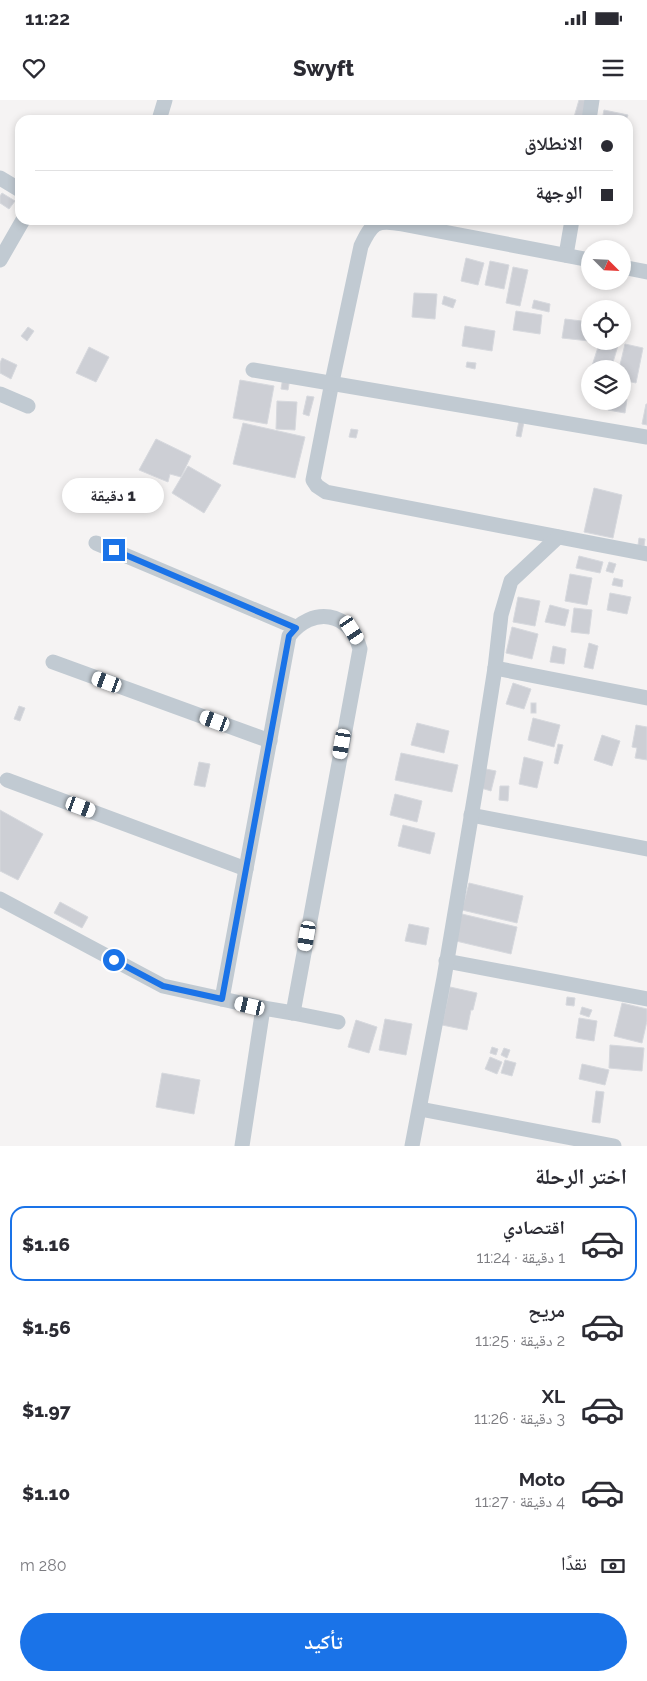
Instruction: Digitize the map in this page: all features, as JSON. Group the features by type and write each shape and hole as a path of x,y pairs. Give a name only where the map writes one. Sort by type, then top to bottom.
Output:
{"street":[{"path":"160,115 165,100"},
{"path":"590,115 592,100"},
{"path":"0,178 15,187"},
{"path":"0,260 20,225"},
{"path":"374,225 369,230 362,246 332,382 313,480 321,490 647,554"},
{"path":"409,225 581,258"},
{"path":"566,255 571,225"},
{"path":"631,269 647,272"},
{"path":"253,370 647,437"},
{"path":"0,394 28,406"},
{"path":"412,1146 471,815 495,668 501,615 511,581 558,537"},
{"path":"96,543 296,628"},
{"path":"222,999 289,636 304,621 324,616 344,622 357,638 360,648 293,1012"},
{"path":"53,662 270,741"},
{"path":"495,668 647,698"},
{"path":"7,780 246,868"},
{"path":"471,815 647,849"},
{"path":"0,899 163,986 338,1022"},
{"path":"446,961 647,999"},
{"path":"242,1146 263,1008"},
{"path":"420,1109 614,1146"}],"building":[{"path":"579,100 590,100 584,115 575,115"},
{"path":"604,110 628,115 603,115"},
{"path":"2,193 15,201 9,209 0,203"},
{"path":"466,258 484,263 478,285 461,281"},
{"path":"490,261 509,265 504,289 485,285"},
{"path":"513,267 528,270 520,306 506,303"},
{"path":"414,293 437,294 435,319 412,317"},
{"path":"444,296 456,300 453,308 442,304"},
{"path":"534,300 550,304 549,312 532,308"},
{"path":"516,311 542,315 540,334 513,330"},
{"path":"565,319 581,321 581,340 562,338"},
{"path":"465,326 495,331 492,351 462,346"},
{"path":"28,327 34,331 27,341 21,336"},
{"path":"631,345 643,348 636,383 631,382 631,360 621,360 624,350 631,350"},
{"path":"89,347 109,357 96,382 76,373"},
{"path":"597,350 617,350 614,360 594,360"},
{"path":"2,358 17,365 11,379 0,373"},
{"path":"467,362 476,363 475,369 466,367"},
{"path":"283,377 290,378 288,390 281,389"},
{"path":"240,380 274,386 267,424 233,418"},
{"path":"307,396 314,397 309,416 303,414"},
{"path":"277,401 297,402 295,430 276,429"},
{"path":"647,404 647,425 642,424"},
{"path":"608,410 625,410 625,413"},
{"path":"519,421 524,422 521,437 516,436"},
{"path":"243,423 305,437 295,478 233,464"},
{"path":"351,429 358,430 356,438 349,437"},
{"path":"156,439 191,456 181,477 170,474 168,482 139,470"},
{"path":"188,466 221,485 204,513 172,493"},
{"path":"594,488 622,495 613,538 584,532"},
{"path":"639,538 645,539 644,546 638,545"},
{"path":"579,556 603,562 600,573 576,568"},
{"path":"609,562 616,564 613,573 606,571"},
{"path":"570,574 592,578 587,605 565,601"},
{"path":"614,578 623,580 622,587 612,585"},
{"path":"610,593 631,597 627,614 607,610"},
{"path":"518,597 540,601 535,626 513,622"},
{"path":"550,605 569,610 565,626 545,622"},
{"path":"574,608 592,610 589,634 571,632"},
{"path":"512,627 538,634 532,659 506,653"},
{"path":"589,643 598,646 593,669 584,667"},
{"path":"553,646 566,649 564,664 550,662"},
{"path":"513,683 531,689 524,709 506,704"},
{"path":"531,703 536,703 536,713 531,713"},
{"path":"19,706 25,708 20,721 14,719"},
{"path":"533,718 560,725 554,747 528,740"},
{"path":"417,723 449,731 444,753 411,745"},
{"path":"636,725 647,727 647,760 635,758 637,748 632,747"},
{"path":"602,735 620,741 612,766 594,760"},
{"path":"558,744 563,745 558,764 554,763"},
{"path":"401,753 458,765 452,792 395,780"},
{"path":"524,757 543,762 537,788 519,784"},
{"path":"199,762 210,764 205,787 194,785"},
{"path":"486,769 496,771 491,791 481,788"},
{"path":"500,786 509,786 508,801 499,800"},
{"path":"395,794 422,801 417,822 390,815"},
{"path":"0,810 43,834 18,880 0,871"},
{"path":"403,825 435,833 430,854 398,846"},
{"path":"469,883 523,896 517,923 462,910"},
{"path":"60,902 88,917 82,928 54,913"},
{"path":"462,914 517,927 511,954 456,941"},
{"path":"409,924 429,928 426,945 405,941"},
{"path":"450,987 477,993 467,1030 442,1025"},
{"path":"567,997 575,998 574,1006 566,1005"},
{"path":"622,1003 647,1009 647,1021 642,1043 614,1036"},
{"path":"582,1007 592,1010 589,1017 580,1014"},
{"path":"579,1018 597,1021 594,1041 576,1038"},
{"path":"385,1019 412,1024 406,1055 379,1050"},
{"path":"356,1020 377,1027 369,1053 348,1047"},
{"path":"610,1045 644,1048 642,1071 609,1068"},
{"path":"492,1047 498,1049 496,1055 490,1053"},
{"path":"504,1048 510,1050 507,1058 501,1055"},
{"path":"490,1057 502,1062 497,1074 485,1069"},
{"path":"505,1060 516,1063 512,1076 501,1073"},
{"path":"582,1064 609,1070 605,1085 579,1079"},
{"path":"162,1073 200,1080 194,1114 156,1107"},
{"path":"596,1091 604,1092 600,1123 592,1122"}],"route":[{"path":"114,550 296,628 289,636 222,999 163,986 114,960"}]}
